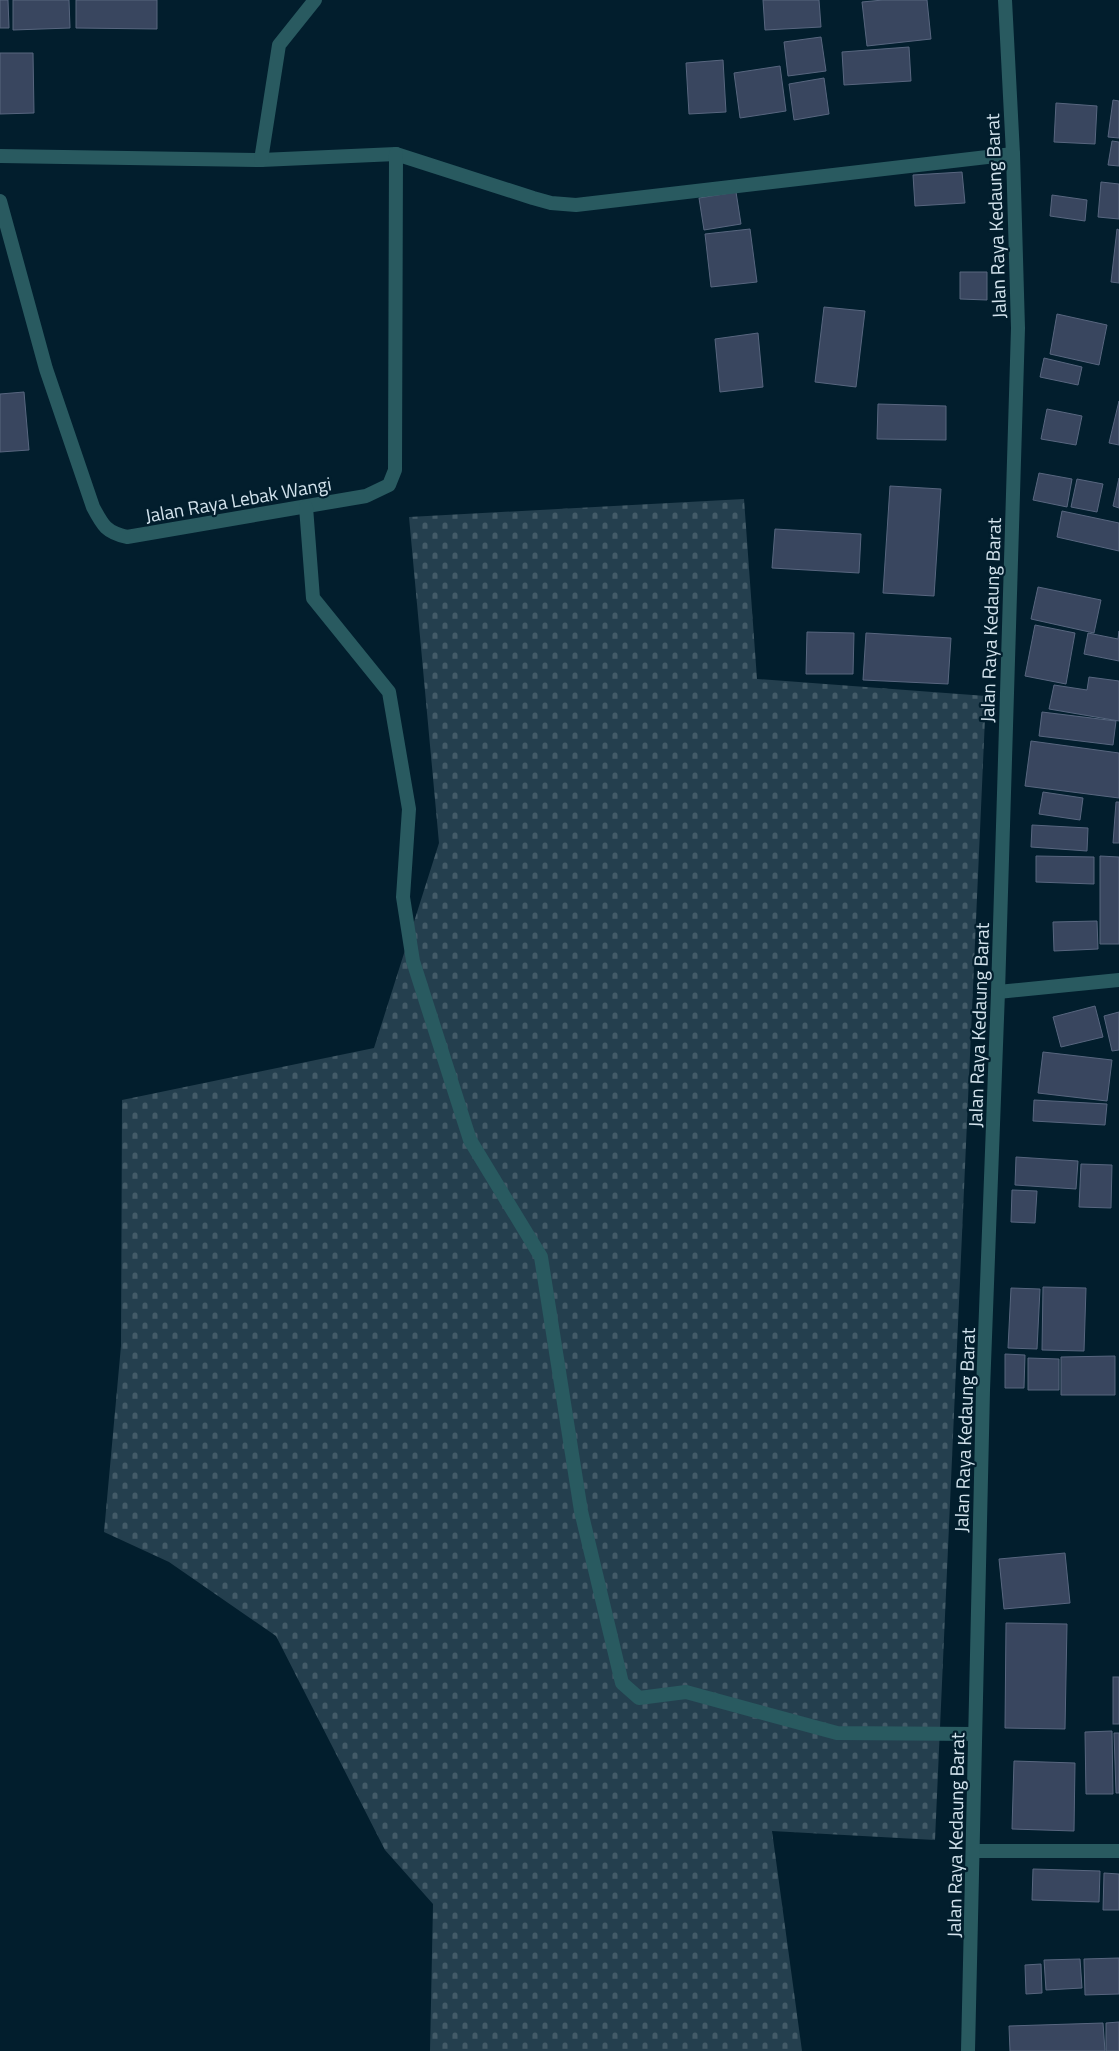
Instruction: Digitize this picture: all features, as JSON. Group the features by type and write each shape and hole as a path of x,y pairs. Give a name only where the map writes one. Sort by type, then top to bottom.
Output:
{"street":[{"path":"261,160 279,45 315,0"},
{"name":"Jalan Raya Kedaung Barat","path":"968,2051 983,1390 998,992 1018,328 1014,154 1005,0"},
{"path":"0,156 261,160 396,154 542,201 576,205 1014,154"},
{"name":"Jalan Raya Lebak Wangi","path":"0,201 50,378 93,507 100,522 110,533 128,537 366,496 389,485 395,470 396,154"},
{"path":"306,507 313,598 389,692 409,809 402,897 413,961 470,1140 541,1257 581,1511 622,1683 639,1698 686,1692 838,1733 975,1734"},
{"path":"998,992 1119,980"},
{"path":"974,1851 1119,1851"}],"green space":[{"path":"744,499 757,679 986,696 935,1840 772,1831 802,2051 430,2051 433,1904 385,1850 276,1636 169,1562 104,1532 121,1346 122,1100 374,1048 439,843 409,517"}],"building":[{"path":"0,0 8,0 9,28 0,28"},
{"path":"13,0 69,0 70,28 13,30"},
{"path":"76,0 157,0 157,29 76,28"},
{"path":"763,0 819,0 821,27 765,30"},
{"path":"927,0 931,39 867,46 862,2"},
{"path":"821,37 826,71 788,76 784,42"},
{"path":"909,47 911,81 844,85 842,52"},
{"path":"0,53 33,53 34,113 0,114"},
{"path":"723,60 726,112 689,114 686,63"},
{"path":"780,66 786,111 740,118 734,73"},
{"path":"824,78 829,114 794,120 789,84"},
{"path":"1113,100 1119,101 1119,138 1108,137"},
{"path":"1056,103 1097,106 1095,144 1054,142"},
{"path":"1112,141 1119,142 1119,166 1108,165"},
{"path":"962,172 965,203 915,206 913,175"},
{"path":"1101,182 1119,184 1119,219 1098,217"},
{"path":"736,192 741,224 704,230 699,198"},
{"path":"1052,195 1087,200 1085,221 1050,216"},
{"path":"750,229 757,282 711,287 705,234"},
{"path":"1117,229 1119,230 1119,283 1111,282"},
{"path":"960,272 987,272 987,300 960,299"},
{"path":"824,307 865,311 856,387 815,382"},
{"path":"1057,314 1107,325 1099,365 1050,354"},
{"path":"758,333 763,387 720,392 715,339"},
{"path":"1044,358 1082,367 1078,385 1040,377"},
{"path":"24,392 29,450 0,452 0,394"},
{"path":"1119,401 1119,445 1109,443"},
{"path":"878,404 946,406 946,440 877,439"},
{"path":"1047,409 1082,416 1076,445 1041,439"},
{"path":"1039,473 1072,479 1067,507 1033,500"},
{"path":"1119,478 1119,508 1113,506"},
{"path":"1077,479 1103,484 1097,512 1071,507"},
{"path":"890,486 941,489 934,596 883,593"},
{"path":"1062,511 1119,523 1119,551 1057,537"},
{"path":"775,529 861,534 859,573 772,568"},
{"path":"1038,587 1101,600 1094,633 1031,619"},
{"path":"1035,625 1075,633 1066,684 1025,676"},
{"path":"1119,631 1119,661 1084,654 1088,633 1118,639"},
{"path":"807,632 854,633 853,674 806,674"},
{"path":"866,633 951,638 948,684 863,680"},
{"path":"1089,677 1119,681 1119,721 1049,709 1054,685 1087,690"},
{"path":"1042,712 1116,721 1113,745 1039,736"},
{"path":"1031,741 1119,753 1119,798 1025,786"},
{"path":"1043,792 1083,798 1080,820 1039,814"},
{"path":"1116,802 1119,802 1119,843 1113,843"},
{"path":"1032,825 1088,828 1087,851 1031,847"},
{"path":"1036,856 1094,857 1094,884 1036,882"},
{"path":"1100,856 1119,857 1119,944 1100,944"},
{"path":"1097,921 1098,949 1054,951 1053,922"},
{"path":"1095,1006 1103,1037 1061,1047 1053,1017"},
{"path":"1119,1012 1119,1050 1112,1051 1104,1016"},
{"path":"1043,1052 1112,1060 1107,1101 1038,1093"},
{"path":"1034,1100 1107,1104 1105,1125 1033,1121"},
{"path":"1016,1157 1078,1161 1076,1189 1015,1185"},
{"path":"1081,1164 1112,1165 1111,1208 1079,1207"},
{"path":"1012,1190 1037,1191 1035,1223 1011,1222"},
{"path":"1043,1287 1086,1288 1084,1351 1042,1350"},
{"path":"1011,1288 1040,1289 1037,1349 1008,1348"},
{"path":"1005,1354 1025,1355 1024,1388 1005,1388"},
{"path":"1115,1356 1115,1395 1061,1395 1061,1357"},
{"path":"1028,1358 1059,1359 1059,1390 1028,1390"},
{"path":"1065,1553 1070,1603 1004,1609 999,1559"},
{"path":"1006,1623 1067,1624 1065,1729 1005,1728"},
{"path":"1113,1677 1119,1677 1119,1724 1113,1724"},
{"path":"1112,1731 1113,1794 1086,1794 1085,1732"},
{"path":"1114,1733 1119,1733 1119,1793 1116,1793"},
{"path":"1014,1761 1075,1763 1074,1831 1012,1829"},
{"path":"1033,1869 1100,1871 1099,1902 1032,1900"},
{"path":"1104,1873 1119,1874 1119,1910 1103,1910"},
{"path":"1119,1958 1119,1994 1085,1995 1084,1959"},
{"path":"1080,1959 1082,1988 1046,1990 1044,1960"},
{"path":"1041,1964 1042,1993 1026,1994 1025,1965"},
{"path":"1119,2022 1119,2051 1106,2051 1106,2023"},
{"path":"1103,2023 1105,2051 1010,2051 1009,2026"}]}
